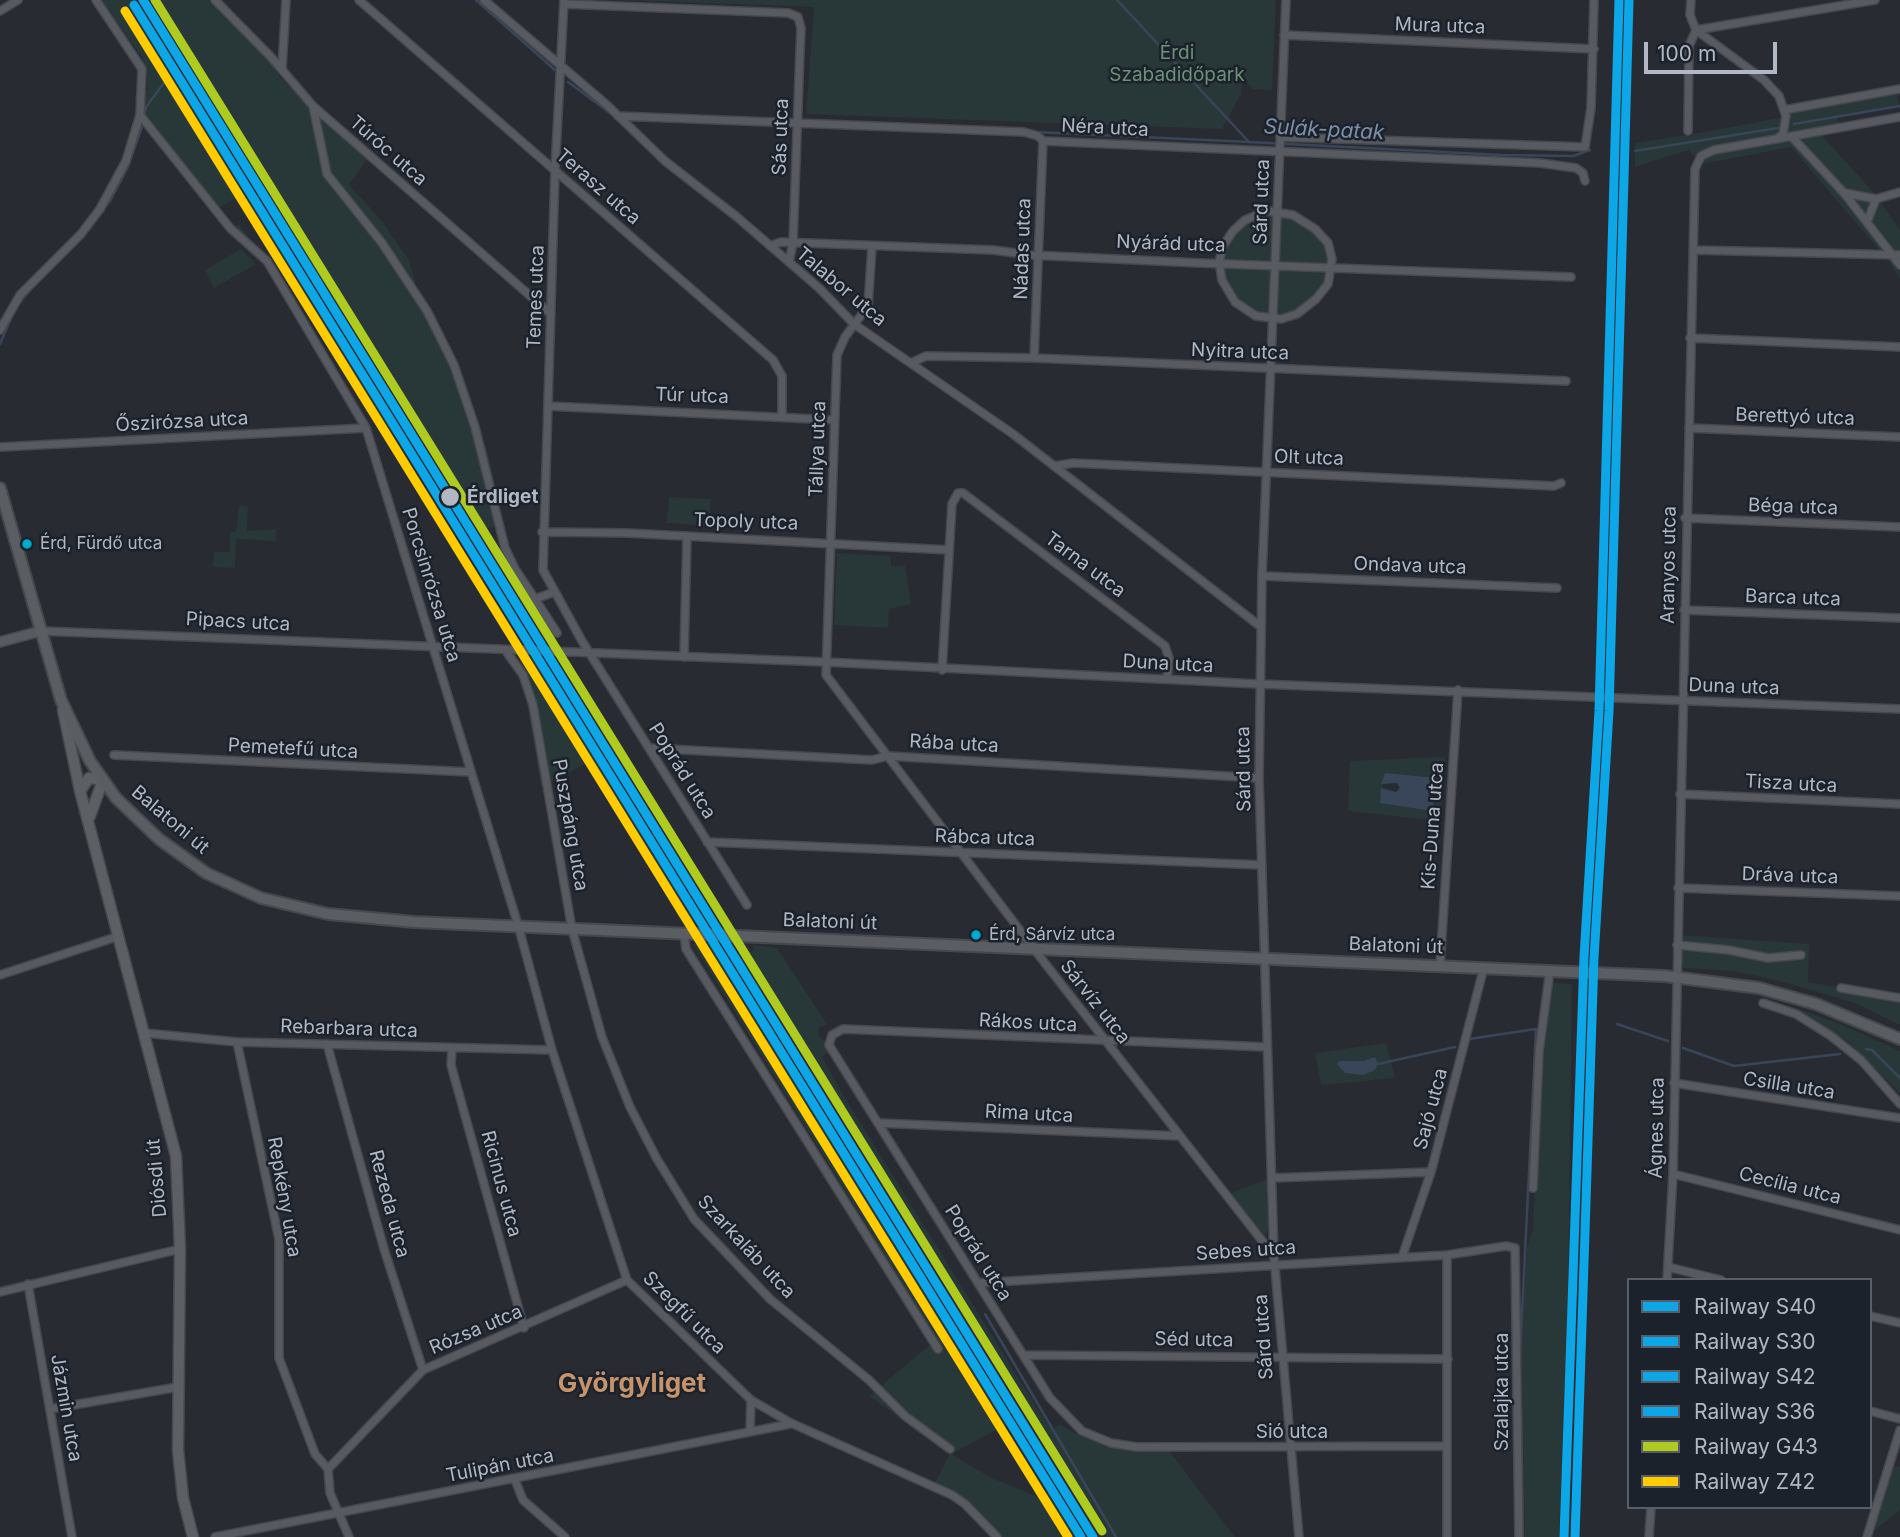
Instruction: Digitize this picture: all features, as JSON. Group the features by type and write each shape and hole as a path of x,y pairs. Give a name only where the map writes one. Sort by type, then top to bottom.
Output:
{"main road":[{"name":"Balatoni út","path":"0,488 61,700 86,754 116,798 141,824 184,859 261,898 328,914 362,918 1676,977 1759,988 1826,1008 1900,1039"},
{"name":"Diósdi út","path":"61,700 80,791 176,1156 180,1249 180,1480 192,1537"},
{"path":"80,791 89,778 103,780"},
{"name":"Diósdi út","path":"90,824 90,806 103,780"},
{"path":"96,795 106,794 116,798"}],"street":[{"path":"0,11 18,0"},
{"path":"0,330 20,295 81,234 100,209 126,161 140,115 142,69 96,0"},
{"name":"Túróc utca","path":"215,0 313,106 551,314"},
{"path":"282,70 286,0"},
{"name":"Terasz utca","path":"359,0 774,360 782,376 782,415"},
{"name":"Talabor utca","path":"484,0 666,161 789,262 854,324 913,362 1055,466 1261,627"},
{"name":"Sárd utca","path":"1286,0 1258,684 1275,1261 1281,1357 1299,1537"},
{"path":"1280,137 1585,147 1590,118 1594,0"},
{"path":"1691,0 1690,15 1696,30 1771,86 1784,110 1785,128 1780,137 1773,141"},
{"path":"1696,30 1875,0"},
{"name":"Temes utca","path":"564,2 555,171 542,532 543,570 591,654"},
{"name":"Sás utca","path":"564,2 794,15 801,27 793,243 789,262"},
{"path":"1688,131 1689,46 1696,30"},
{"name":"Mura utca","path":"1284,36 1594,48"},
{"path":"1784,110 1900,89"},
{"path":"313,106 327,174 383,243 427,311 454,365 475,427 505,548 558,633"},
{"name":"Porcsinrózsa utca","path":"140,115 230,228 274,271 366,428 518,925"},
{"name":"Néra utca","path":"618,116 1024,132 1038,136 1043,141 1555,164 1576,168 1583,173 1585,181"},
{"path":"1773,141 1900,117"},
{"path":"1785,128 1896,254 1900,265"},
{"name":"Nádas utca","path":"1034,358 1043,141"},
{"name":"Aranyos utca","path":"1676,977 1695,169 1701,156 1714,150 1773,141"},
{"path":"1844,193 1876,200 1900,192"},
{"path":"1867,222 1876,200"},
{"path":"1277,211 1301,219 1320,233 1330,250 1333,267 1328,284 1311,304 1290,317 1272,320 1256,316 1235,302 1222,280 1219,262 1227,238 1238,226 1261,213 1277,211"},
{"name":"Nyárád utca","path":"770,246 793,243 993,250 1039,255 1571,277"},
{"name":"Tállya utca","path":"825,663 838,355 854,324 868,306 872,247"},
{"path":"1693,250 1896,254"},
{"path":"1690,338 1900,347"},
{"name":"Nyitra utca","path":"913,362 926,356 1034,358 1566,382"},
{"name":"Túr utca","path":"548,407 782,415 834,420"},
{"name":"Őszirózsa utca","path":"0,447 366,428"},
{"name":"Berettyó utca","path":"1689,428 1900,437"},
{"name":"Olt utca","path":"1055,466 1073,463 1554,486 1562,483"},
{"name":"Tarna utca","path":"949,550 952,504 958,493 976,500 1165,646 1169,658 1167,679"},
{"name":"Béga utca","path":"1685,519 1900,527"},
{"name":"Topoly utca","path":"542,532 575,531 830,542 949,550"},
{"path":"684,657 687,536"},
{"path":"942,670 949,550"},
{"name":"Ondava utca","path":"1262,576 1557,589"},
{"path":"535,600 554,592"},
{"name":"Barca utca","path":"1684,610 1900,618"},
{"path":"0,642 41,631"},
{"name":"Pipacs utca","path":"41,631 434,647"},
{"name":"Duna utca","path":"434,647 1258,684 1900,709"},
{"name":"Puszpáng utca","path":"506,651 523,675 535,712 572,929"},
{"name":"Poprád utca","path":"591,654 747,905"},
{"name":"Sárvíz utca","path":"825,663 828,680 963,852 1275,1261"},
{"name":"Kis-Duna utca","path":"1440,965 1458,690"},
{"name":"Rába utca","path":"649,748 872,760 888,756 1259,778"},
{"name":"Pemetefű utca","path":"114,755 471,772"},
{"name":"Tisza utca","path":"1680,794 1900,804"},
{"name":"Rábca utca","path":"707,842 1262,866"},
{"name":"Dráva utca","path":"1678,888 1900,896"},
{"name":"Szegfű utca","path":"518,925 552,1050 627,1280 751,1400 791,1423 952,1495 965,1504 997,1537"},
{"name":"Szarkaláb utca","path":"572,929 612,1065 657,1158 694,1219 785,1312 869,1380 905,1416 950,1449"},
{"path":"684,934 686,950 938,1349"},
{"path":"0,975 119,936"},
{"path":"1677,945 1729,950 1768,958 1801,955"},
{"name":"Sajó utca","path":"1402,1257 1431,1172 1484,967"},
{"path":"1533,1188 1539,1052 1550,970"},
{"name":"Ágnes utca","path":"1667,1278 1676,977"},
{"path":"1841,988 1900,998"},
{"path":"1763,1003 1796,1014 1831,1036 1861,1060 1900,1104"},
{"name":"Rákos utca","path":"832,1035 843,1029 1268,1047"},
{"name":"Rebarbara utca","path":"145,1032 237,1042 552,1050"},
{"name":"Poprád utca","path":"832,1035 829,1045 832,1052 1055,1404 1076,1426 1101,1440 1137,1447"},
{"name":"Repkény utca","path":"237,1042 279,1239 279,1358 315,1454 328,1469 330,1493 348,1537"},
{"name":"Rezeda utca","path":"327,1044 384,1249 423,1370"},
{"name":"Ricinus utca","path":"452,1049 451,1065 524,1328"},
{"name":"Csilla utca","path":"1674,1083 1900,1118"},
{"name":"Rima utca","path":"878,1123 1180,1136"},
{"path":"1272,1178 1431,1172"},
{"name":"Cecília utca","path":"1672,1174 1896,1229"},
{"name":"Sebes utca","path":"978,1283 1275,1261 1447,1255 1506,1245 1516,1248"},
{"name":"Szalajka utca","path":"1516,1248 1519,1537"},
{"path":"0,1292 180,1249"},
{"path":"1447,1255 1447,1537"},
{"path":"1668,1267 1713,1278"},
{"name":"Rózsa utca","path":"328,1469 423,1370 524,1328 627,1280"},
{"name":"Jázmin utca","path":"28,1284 72,1537"},
{"path":"1872,1316 1900,1323"},
{"name":"Séd utca","path":"1024,1354 1447,1359"},
{"path":"50,1409 178,1387"},
{"path":"750,1431 751,1400"},
{"path":"1872,1412 1900,1419"},
{"name":"Tulipán utca","path":"215,1537 339,1515 791,1423"},
{"path":"1873,1503 1900,1430"},
{"name":"Sió utca","path":"1137,1447 1447,1446"},
{"path":"515,1480 523,1500 565,1537"},
{"path":"1649,1537 1651,1509"},
{"path":"1867,1537 1872,1509"}],"green space":[{"path":"101,0 132,0 396,435 390,443 238,197 220,207 233,227 239,224 248,236 245,238 228,224 204,190 180,165 176,168 145,130 137,116 135,96 148,90 147,71 142,57"},
{"path":"149,0 212,0 269,60 282,80 367,159 349,185 381,220 409,260 417,289 447,342 471,398 489,458 503,523 485,529 414,416 411,418 327,281 322,282"},
{"name":"Érdi Szabadidőpark","path":"621,0 1276,0 1272,90 1253,89 1242,77 1241,94 1222,129 806,114 814,7"},
{"path":"1896,92 1899,106 1837,118 1838,126 1817,130 1874,193 1900,230 1900,279 1888,260 1791,147 1703,164 1688,150 1635,167 1635,143 1779,118 1795,111"},
{"path":"1277,211 1315,229 1330,250 1328,284 1297,314 1264,318 1248,312 1225,288 1220,254 1238,226"},
{"path":"241,249 256,264 214,288 205,270"},
{"path":"669,497 711,499 709,526 667,523"},
{"path":"239,505 248,506 247,531 276,529 276,541 236,539 235,568 213,567 214,552 230,552 230,532 236,532"},
{"path":"837,553 891,556 891,566 905,566 911,604 889,609 888,628 834,625"},
{"path":"526,655 539,660 580,734 699,923 681,922 589,762 541,786 527,703 536,702 519,661"},
{"path":"1445,757 1440,821 1348,811 1350,761","holes":["1385,773 1438,778 1380,801"]},
{"path":"1680,935 1809,944 1808,982 1900,998 1900,1025 1855,1003 1776,980 1733,971 1684,968 1680,962"},
{"path":"712,943 1009,1423 951,1454 992,1478 1043,1499 1051,1490 1079,1537 1001,1537 968,1502 935,1483 950,1453 869,1396 937,1339 693,944"},
{"path":"752,945 777,948 827,1024 818,1028 819,1037 827,1042 830,1051 822,1057 1045,1421 1054,1429 1060,1424 1078,1435 1125,1449 1169,1451 1235,1537 1106,1537 836,1104 740,958 754,950"},
{"path":"1552,983 1572,984 1568,1307 1559,1537 1525,1537 1521,1358 1527,1248 1533,1229 1539,1096"},
{"path":"1784,1004 1843,1025 1900,1051 1900,1093 1847,1041"},
{"path":"1386,1043 1395,1078 1321,1085 1315,1053"},
{"path":"1268,1179 1270,1229 1264,1235 1229,1194"},
{"path":"1892,1466 1900,1467 1900,1510 1873,1531"}],"water":[{"path":"1385,773 1438,778 1432,811 1380,803 1381,788 1396,792 1400,788 1397,783 1381,784"},
{"path":"1375,1057 1378,1064 1375,1070 1363,1075 1345,1073 1337,1064 1339,1061 1364,1061"}],"waterway":[{"name":"Sulák-patak","path":"476,0 555,70"},
{"name":"Sulák-patak","path":"1117,0 1249,142 1501,155 1573,156 1590,150"},
{"name":"Sulák-patak","path":"144,116 146,107 169,76"},
{"name":"Sulák-patak","path":"568,82 610,113"},
{"name":"Sulák-patak","path":"1794,124 1900,106"},
{"name":"Sulák-patak","path":"85,233 110,201 127,169 142,127"},
{"name":"Sulák-patak","path":"1635,151 1778,128"},
{"path":"1035,132 1249,142"},
{"name":"Sulák-patak","path":"17,306 31,289"},
{"name":"Sulák-patak","path":"0,344 11,318"},
{"path":"1617,1024 1668,1041"},
{"path":"1469,1039 1536,1029 1520,1355"},
{"path":"1378,1064 1455,1047"},
{"path":"1683,1048 1734,1066 1840,1054"},
{"path":"1866,1049 1872,1050 1900,1078"},
{"path":"985,1314 1116,1537"},
{"path":"1521,1404 1523,1537"}],"rail line":[{"name":"S40","path":"143,0 1093,1537"},
{"name":"G43","path":"155,0 1102,1531"},
{"name":"S30","path":"1564,1537 1584,957 1599,711 1619,0"},
{"name":"S36","path":"1575,1537 1594,958 1609,711 1629,0"},
{"name":"S42","path":"134,5 1081,1537"},
{"name":"Z42","path":"125,11 1068,1537"}],"place":[{"name":"Érdliget","path":"450,497"},
{"name":"Érd, Fürdő utca","path":"27,544"},
{"name":"Érd, Sárvíz utca","path":"976,935"}],"district":[{"name":"Györgyliget","path":"632,1384"}]}
